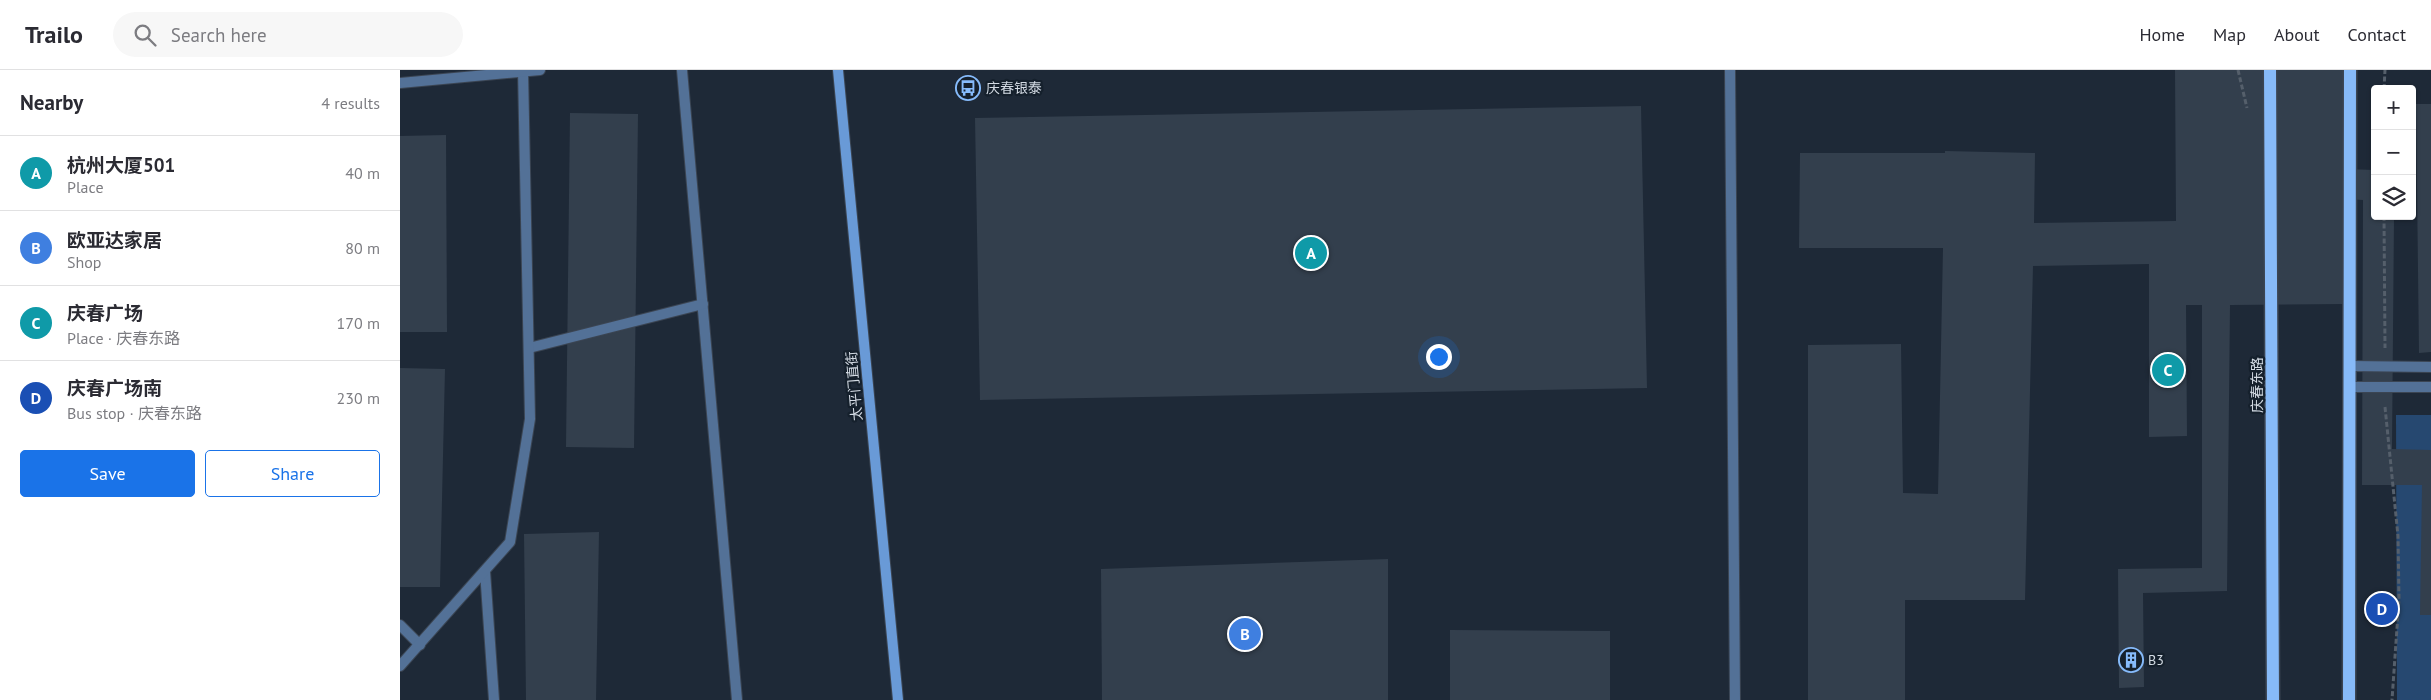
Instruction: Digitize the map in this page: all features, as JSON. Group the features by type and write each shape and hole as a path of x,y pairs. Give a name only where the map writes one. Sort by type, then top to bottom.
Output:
{"main road":[{"name":"庆春东路","path":"2270,70 2273,700"},
{"path":"2350,70 2350,700"}],"street":[{"path":"400,83 540,70"},
{"path":"682,70 737,700"},
{"name":"太平门直街","path":"838,70 898,700"},
{"path":"1730,70 1735,700"},
{"path":"400,666 510,542 530,419 523,71"},
{"path":"529,348 703,304"},
{"path":"2350,366 2431,367"},
{"path":"2350,387 2431,387"},
{"path":"485,571 494,700"},
{"path":"400,625 420,645"}],"path":[{"path":"2384,85 2385,70"},
{"path":"2384,220 2385,367"},
{"path":"2385,387 2385,426 2398,536 2399,599 2392,700"}],"shaded area":[{"path":"2396,415 2431,415 2431,700 2397,700"}],"building":[{"path":"2175,70 2345,70 2345,169 2371,170 2371,220 2394,220 2392,449 2431,450 2431,615 2420,615 2422,485 2362,485 2363,200 2345,199 2343,304 2230,305 2227,591 2143,593 2144,687 2119,688 2118,569 2202,568 2202,305 2186,305 2187,436 2149,437 2149,264 2033,266 2025,600 1905,600 1905,700 1808,700 1808,345 1901,344 1903,493 1938,494 1943,248 1799,248 1800,153 1945,153 1945,151 2035,153 2034,223 2176,221"},
{"path":"2416,104 2431,104 2431,352 2419,353"},
{"path":"1641,106 1647,388 980,400 975,118"},
{"path":"570,113 638,114 634,448 566,447"},
{"path":"446,135 447,332 400,332 400,136"},
{"path":"400,368 445,369 440,587 400,587"},
{"path":"599,532 596,700 526,700 524,534"},
{"path":"1388,559 1388,700 1102,700 1101,569"},
{"path":"1450,630 1610,631 1610,700 1450,700"}],"place":[{"name":"庆春银泰","path":"968,88"},
{"name":"杭州大厦501","path":"1311,253"},
{"name":"庆春广场","path":"2168,370"},
{"name":"庆春广场南","path":"2382,609"},
{"name":"欧亚达家居","path":"1245,634"},
{"name":"B3","path":"2131,660"}]}
